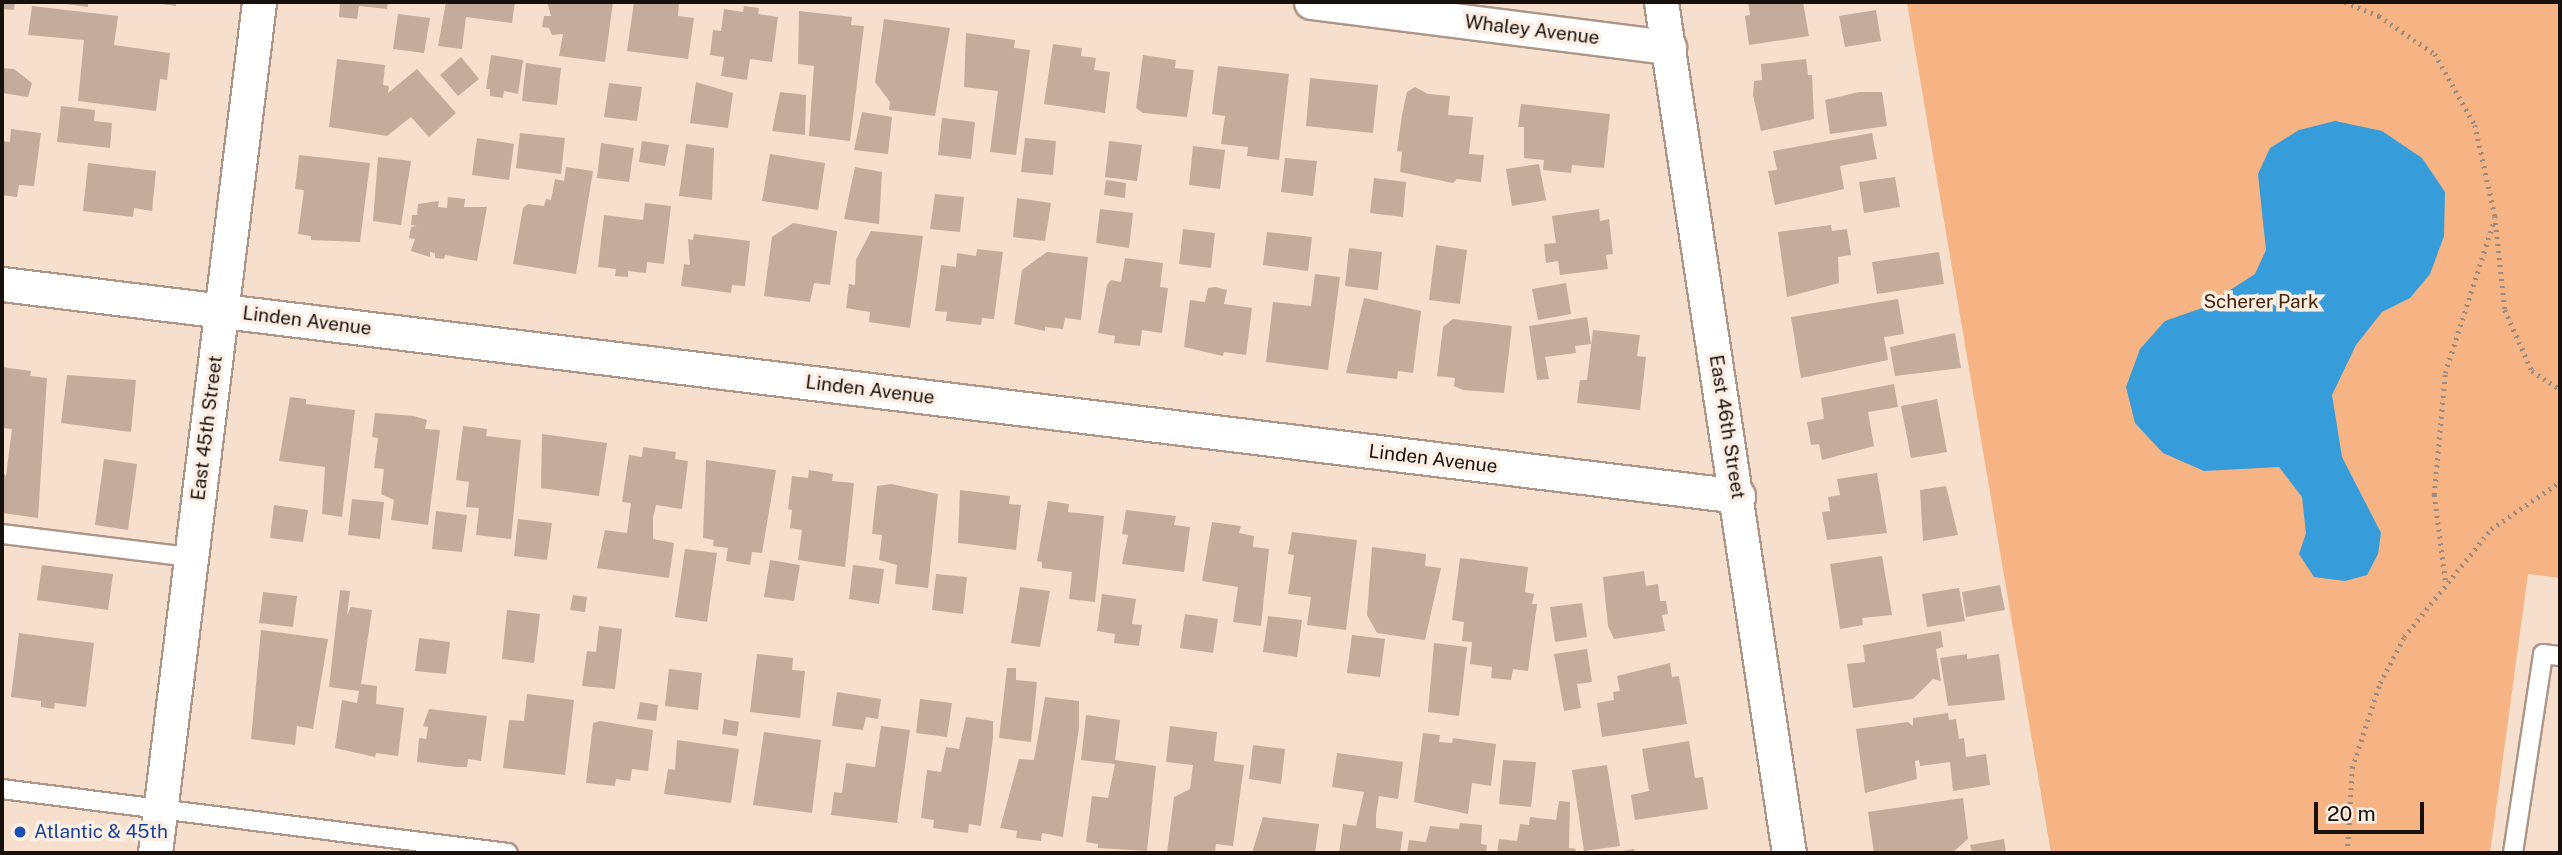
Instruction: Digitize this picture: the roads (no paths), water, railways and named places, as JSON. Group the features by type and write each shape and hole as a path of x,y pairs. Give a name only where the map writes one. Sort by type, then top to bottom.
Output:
{"street":[{"name":"East 45th Street","path":"155,853 259,2"},
{"name":"Whaley Avenue","path":"1311,2 1669,47"},
{"name":"East 46th Street","path":"1661,2 1738,496 1789,853"},
{"name":"Linden Avenue","path":"2,284 1738,496"}],"lane":[{"path":"2,534 190,557"},
{"path":"2513,853 2543,654 2560,656"},
{"path":"2,789 508,853"}],"water":[{"path":"2335,121 2382,131 2422,158 2445,192 2444,236 2430,274 2410,298 2382,312 2356,345 2332,395 2342,457 2381,533 2378,554 2367,575 2345,581 2314,577 2299,554 2306,533 2302,497 2279,467 2204,471 2163,453 2135,423 2126,387 2140,349 2165,321 2202,308 2255,274 2266,250 2258,174 2270,148 2299,130"}],"place":[{"name":"Atlantic & 45th","path":"20,832"}],"park label":[{"name":"Scherer Park","path":"2261,302"}]}
